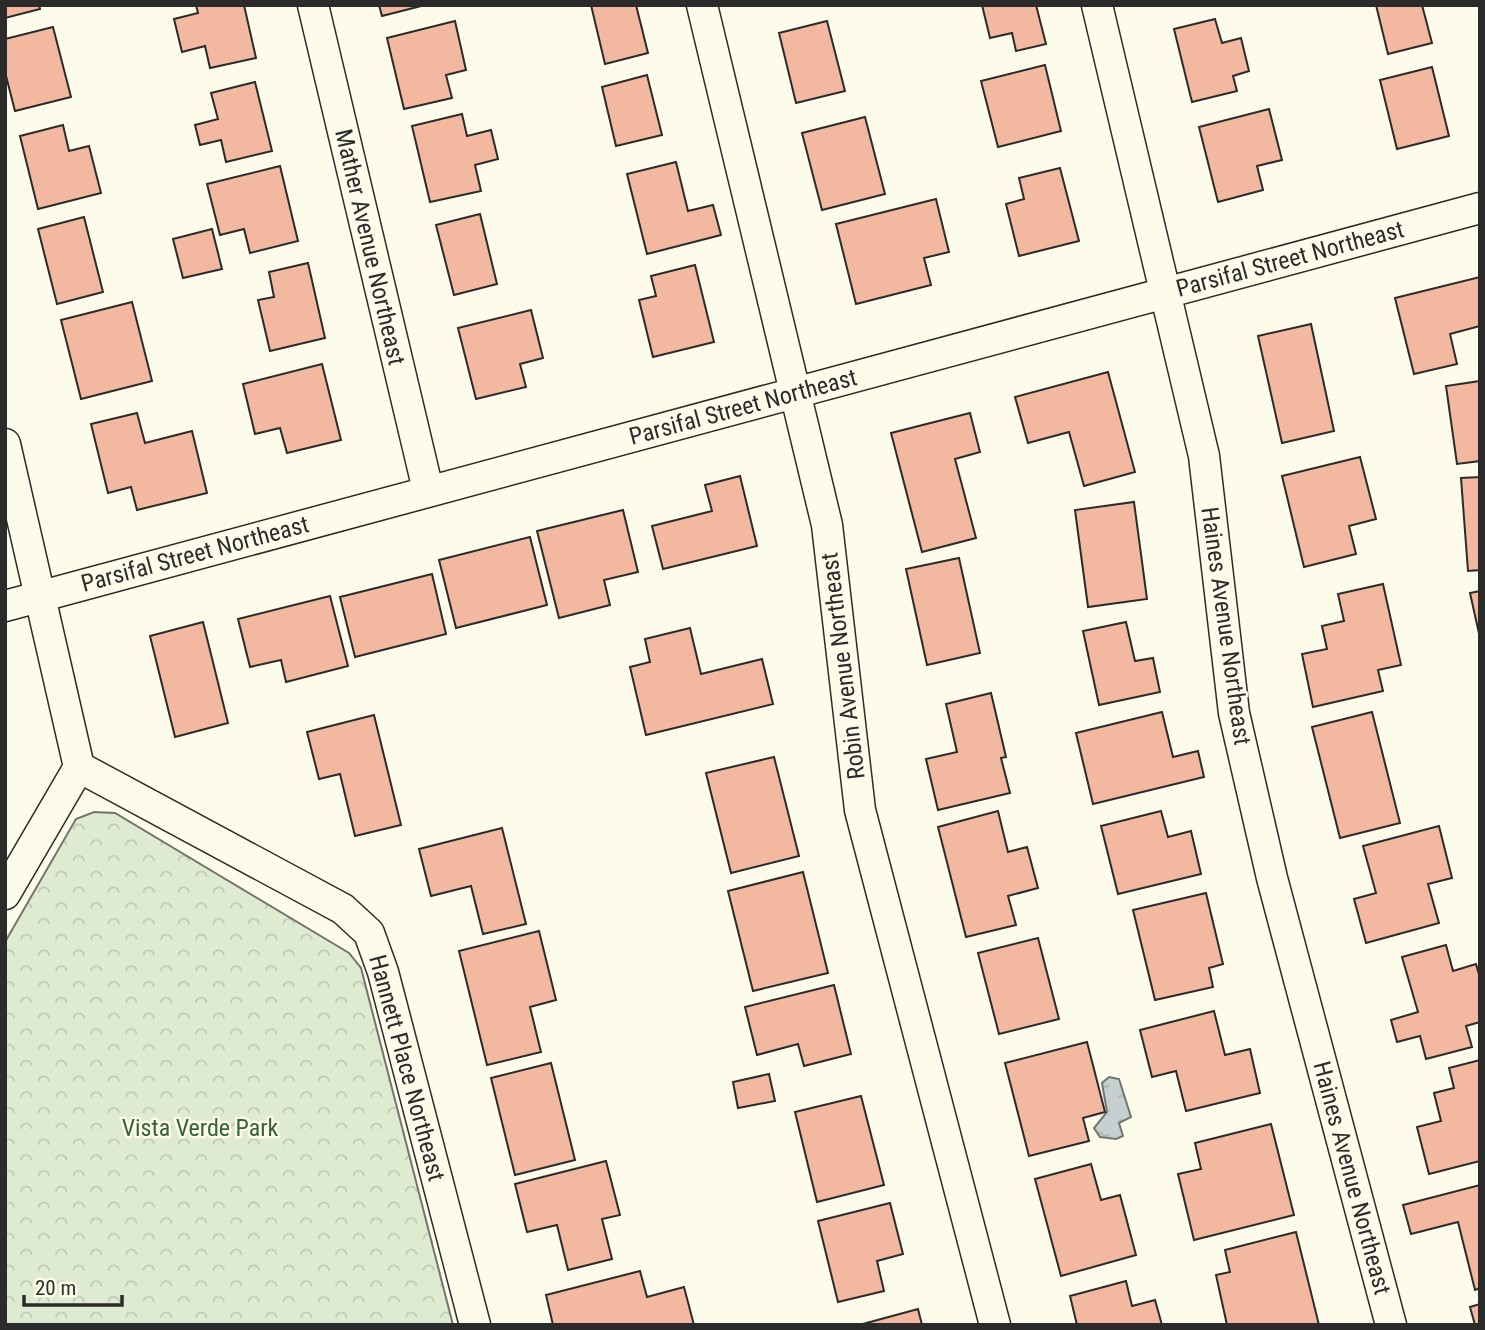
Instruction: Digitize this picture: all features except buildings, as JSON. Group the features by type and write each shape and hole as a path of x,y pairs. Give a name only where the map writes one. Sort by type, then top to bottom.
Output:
{"street":[{"name":"Mather Avenue Northeast","path":"313,5 428,490"},
{"name":"Robin Avenue Northeast","path":"702,5 827,525 860,810 995,1325"},
{"name":"Haines Avenue Northeast","path":"1097,5 1204,456 1234,713 1272,878 1391,1325"},
{"name":"Parsifal Street Northeast","path":"5,606 1480,208"},
{"path":"5,444 79,767 5,894"},
{"name":"Hannett Place Northeast","path":"79,767 343,909 369,933 383,972 475,1325"}],"green space":[{"name":"Vista Verde Park","path":"94,812 115,813 349,953 361,968 453,1325 5,1325 5,942 76,819"}],"water":[{"path":"1109,1077 1119,1079 1131,1117 1119,1123 1123,1136 1116,1139 1100,1137 1094,1128 1107,1112 1102,1083"}]}
